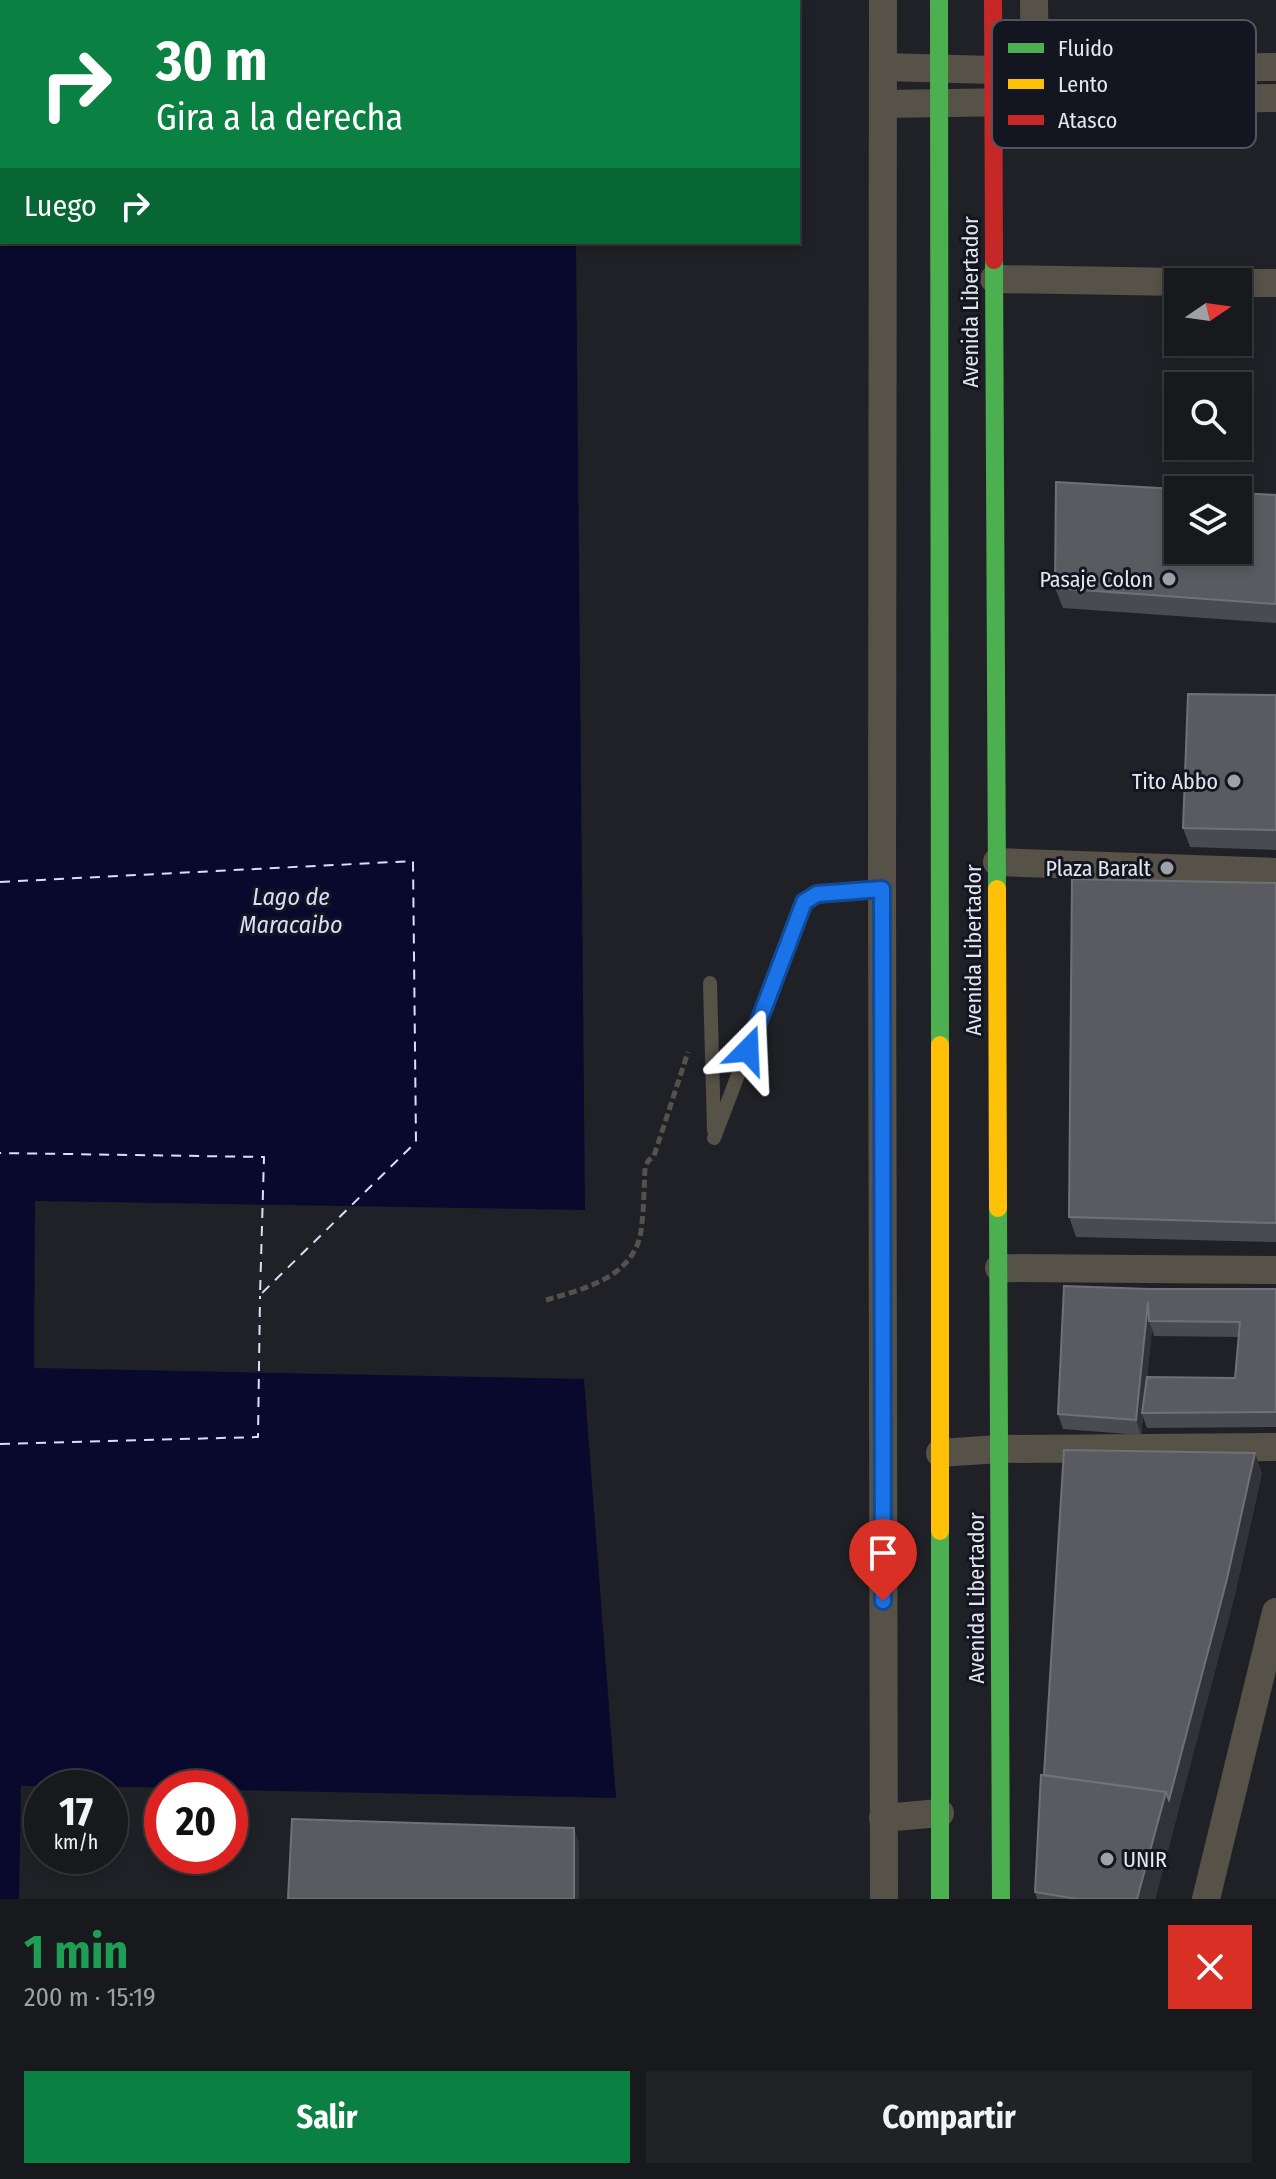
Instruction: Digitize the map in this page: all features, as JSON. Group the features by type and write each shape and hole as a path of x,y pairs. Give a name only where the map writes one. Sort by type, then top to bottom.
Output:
{"main road":[{"name":"Avenida Libertador","path":"939,0 940,1899"},
{"name":"Avenida Libertador","path":"993,148 1001,1899"}],"street":[{"path":"883,0 884,1899"},
{"path":"1034,0 1034,20"},
{"path":"883,67 992,70"},
{"path":"1256,67 1276,67"},
{"path":"1256,98 1276,98"},
{"path":"883,104 992,102"},
{"path":"994,279 1164,282"},
{"path":"1252,283 1276,283"},
{"path":"997,862 1276,872"},
{"path":"999,1268 1276,1270"},
{"path":"940,1453 999,1449 1276,1447"},
{"path":"1206,1899 1276,1612"},
{"path":"883,1818 940,1813"}],"lane":[{"path":"710,983 714,1138 804,902 817,894 882,889"}],"path":[{"path":"546,1300 608,1279 636,1250 641,1233 645,1168 654,1156 692,1041"}],"water":[{"name":"Lago de Maracaibo","path":"0,244 576,244 585,1210 35,1201 34,1368 584,1379 616,1798 248,1790 248,1770 144,1770 144,1787 128,1787 128,1770 24,1770 19,1899 0,1899"}],"building":[{"name":"Pasaje Colon","path":"1056,482 1164,488 1164,564 1252,564 1252,494 1276,495 1276,604 1055,588"},
{"name":"Tito Abbo","path":"1188,694 1276,695 1276,830 1183,828"},
{"path":"1072,879 1276,883 1276,1223 1069,1217"},
{"path":"1064,1286 1276,1289 1276,1412 1142,1413 1147,1377 1235,1378 1240,1322 1149,1321 1148,1302 1136,1420 1058,1414"},
{"path":"1064,1450 1255,1453 1227,1579 1169,1800 1166,1792 1044,1775"},
{"name":"UNIR","path":"1041,1775 1166,1792 1137,1899 1077,1899 1035,1892"},
{"path":"292,1819 574,1828 574,1899 288,1899"}],"ferry route":[{"path":"0,882 413,861 416,1142 260,1295 264,1157 0,1153"},
{"path":"0,1444 258,1437 260,1296"}],"traffic: fast":[{"path":"939,0 940,1045"},
{"path":"994,260 997,889"},
{"path":"998,1208 1001,1899"},
{"path":"940,1531 940,1899"}],"traffic: slow":[{"path":"997,889 998,1208"},
{"path":"940,1045 940,1531"}],"traffic: jam":[{"path":"993,0 993,20"},
{"path":"994,148 994,260"}],"place":[{"name":"Pasaje Colon","path":"1169,579"},
{"name":"Tito Abbo","path":"1234,781"},
{"name":"Plaza Baralt","path":"1167,868"},
{"name":"UNIR","path":"1107,1859"}],"route":[{"path":"748,1050 804,902 817,894 882,889 883,1601"}]}
